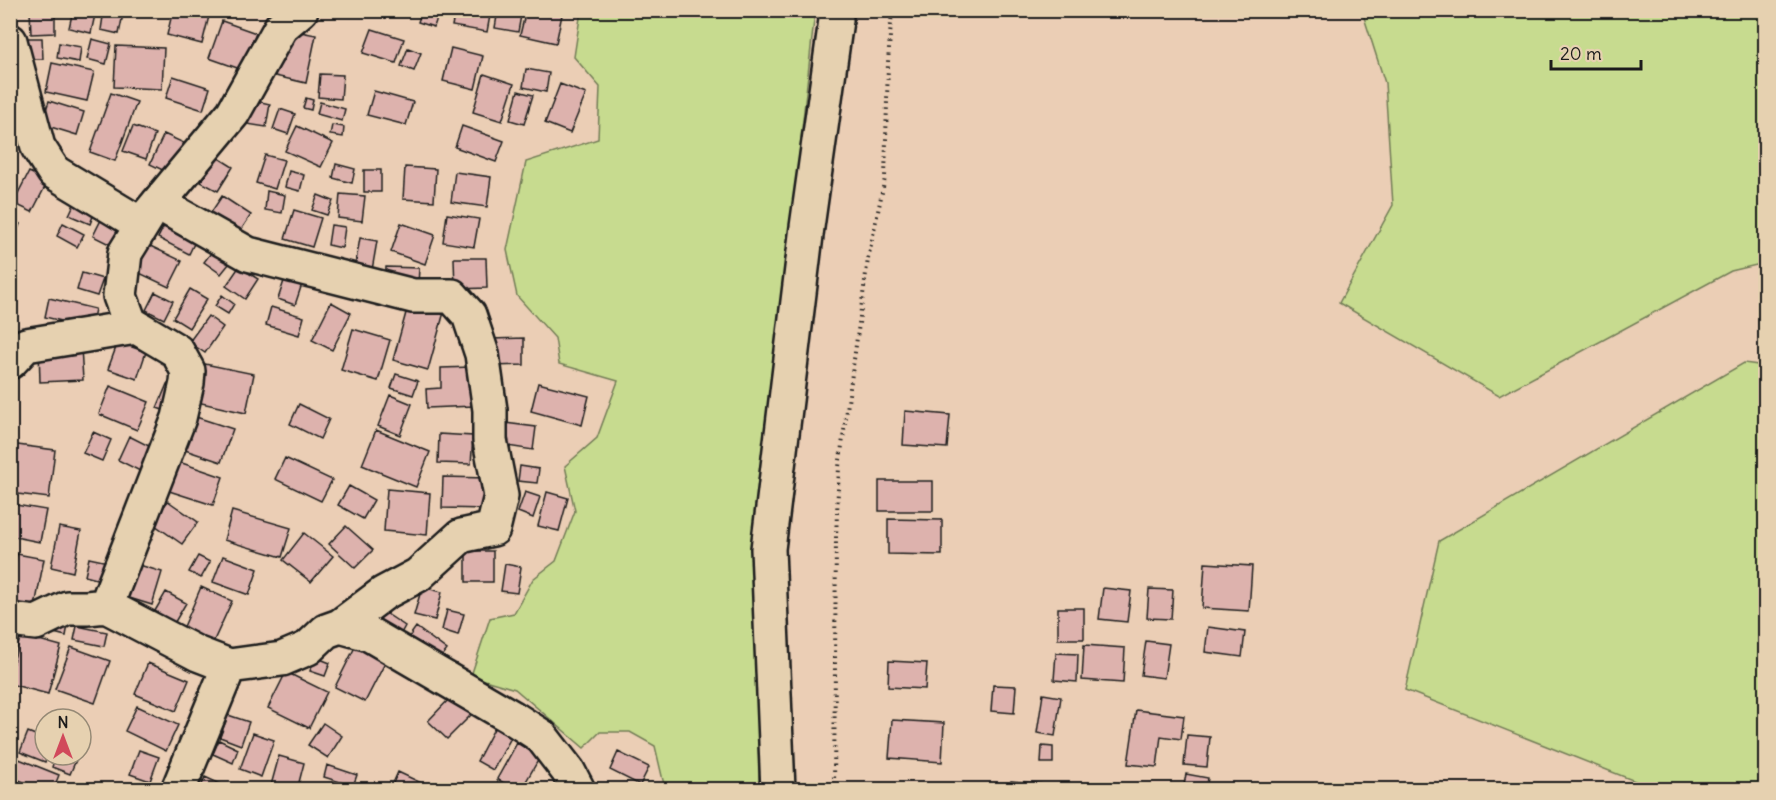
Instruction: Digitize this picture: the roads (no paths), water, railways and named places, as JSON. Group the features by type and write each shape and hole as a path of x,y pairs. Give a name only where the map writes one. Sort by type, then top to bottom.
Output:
{"street":[{"path":"106,606 179,417 188,383 188,371 177,351 130,323 120,296 125,253 150,214 233,113 281,27 301,10"},
{"path":"778,789 768,549 807,227 836,20 835,10"},
{"path":"10,41 38,147 54,172 248,254 413,296 452,296 469,315 482,354 490,411 490,440 501,496 493,529 461,536 418,575 384,593 340,626 326,631 308,648 282,659 229,666 198,654 106,606 67,608 36,623 10,620"},
{"path":"10,362 26,345 136,327"},
{"path":"340,626 369,633 541,736 568,771 578,789"},
{"path":"178,789 229,666"}]}
